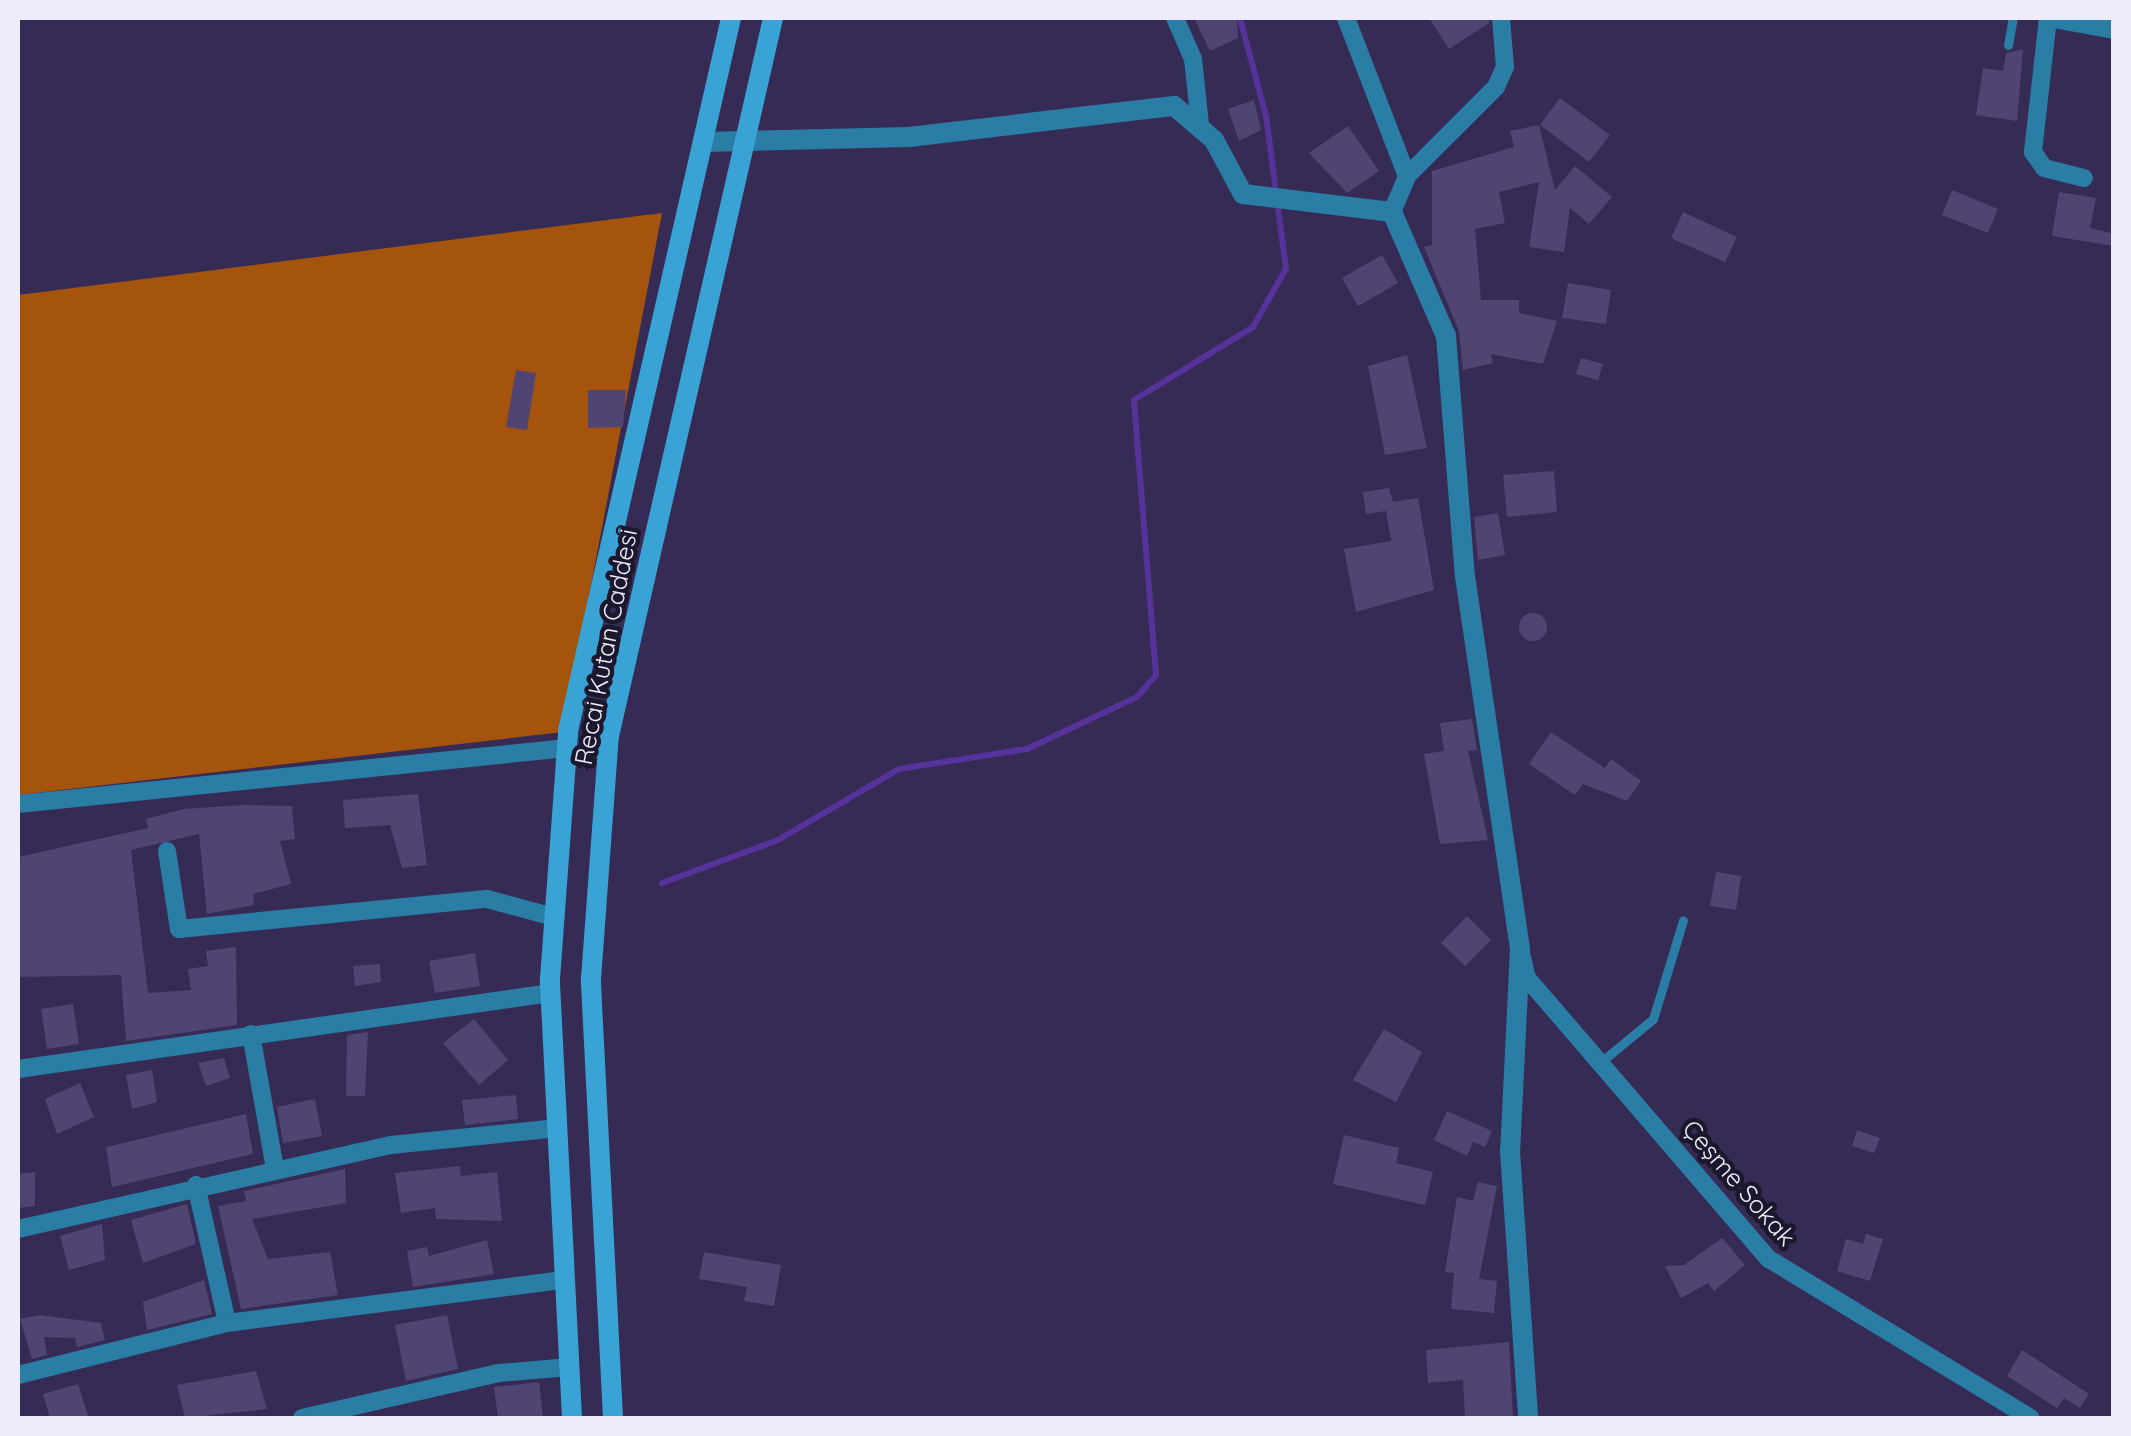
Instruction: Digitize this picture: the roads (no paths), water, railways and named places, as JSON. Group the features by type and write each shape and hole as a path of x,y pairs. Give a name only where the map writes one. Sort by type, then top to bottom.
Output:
{"main road":[{"name":"Recai Kutan Caddesi","path":"572,1418 550,992 567,748 731,18"},
{"name":"Recai Kutan Caddesi","path":"613,1418 591,980 609,736 773,18"}],"street":[{"path":"1176,18 1193,59 1200,124"},
{"path":"1346,18 1407,176"},
{"path":"1501,18 1505,67 1496,87 1407,176 1392,212 1446,336 1465,576 1520,949 1510,1151 1528,1418"},
{"path":"2084,178 2044,168 2034,152 2048,18 2114,30"},
{"path":"704,142 908,137 1147,105 1174,106 1200,124 1243,194 1260,202 1392,212"},
{"path":"18,804 567,748"},
{"path":"167,851 179,928 487,900 554,918"},
{"name":"Çeşme Sokak","path":"1520,949 1527,978 1785,1273 2030,1418"},
{"path":"18,1069 550,992"},
{"path":"250,1034 275,1169"},
{"path":"18,1229 391,1145 558,1128"},
{"path":"196,1186 227,1323"},
{"path":"18,1374 227,1323 565,1280"},
{"path":"302,1418 498,1373 570,1367"}],"lane":[{"path":"2008,45 2013,18"},
{"path":"1602,1061 1652,1019 1683,920"}],"waterway":[{"path":"662,883 778,840 899,769 1027,749 1137,697 1156,675 1134,400 1253,327 1286,269 1266,116 1240,18"}]}
